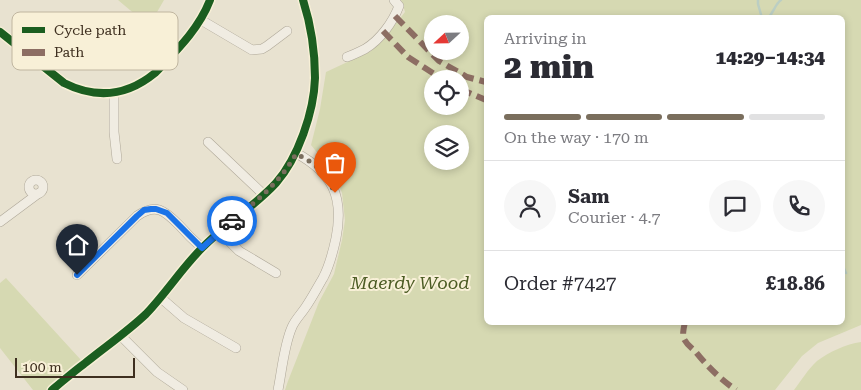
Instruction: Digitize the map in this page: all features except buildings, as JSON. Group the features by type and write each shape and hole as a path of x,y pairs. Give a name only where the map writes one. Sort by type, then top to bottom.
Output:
{"street":[{"path":"178,47 200,20 210,0"},
{"path":"54,389 121,336 161,298 202,248 264,195 284,172 296,154 310,109 315,80 312,41 303,0"},
{"path":"347,57 365,49 380,35 395,16 399,6 394,0"},
{"path":"200,20 252,50 258,50 267,46 287,31"},
{"path":"0,32 12,42"},
{"path":"47,70 64,84 76,89 89,92 114,93 133,88 148,79 158,70"},
{"path":"114,93 114,132 117,159"},
{"path":"208,142 264,195"},
{"path":"278,390 284,357 293,325 308,304 330,262 335,246 339,217 335,193 324,174 317,166 296,154"},
{"path":"0,222 39,193"},
{"path":"77,275 144,210 156,209 167,213 202,248"},
{"path":"219,232 239,251 276,273"},
{"path":"161,298 184,318 236,348"},
{"path":"121,336 157,372 183,390"}],"green space":[{"path":"118,0 164,0 157,12 132,12"},
{"name":"Maerdy Wood","path":"401,0 861,0 861,325 818,343 802,356 775,390 285,390 319,302 334,274 345,220 342,193 335,175 311,145 320,109 326,72 371,51 405,12"},
{"path":"6,278 81,360 46,390 33,390 0,348 0,283"},
{"path":"861,342 861,390 794,390 817,361 838,349"}],"waterway":[{"path":"758,0 761,15"},
{"path":"770,15 781,0"}],"marked path":[{"path":"395,16 439,61 467,77 484,81"},
{"path":"383,31 408,57 428,70"},
{"path":"469,93 484,99"},
{"path":"684,325 683,335 686,342 714,372 736,390"}],"cycle path":[{"path":"178,49 200,21 210,0"},
{"path":"52,390 146,314 202,248 267,192 284,173 298,148 308,120 314,91 313,48 303,0"},
{"path":"0,32 12,42"},
{"path":"48,70 64,83 76,88 99,93 111,93 133,87 158,70"}],"way so far":[{"path":"232,221 277,181 296,154 317,166 335,193"}],"route":[{"path":"77,275 125,226 144,210 156,209 167,213 202,248 232,221"}]}
